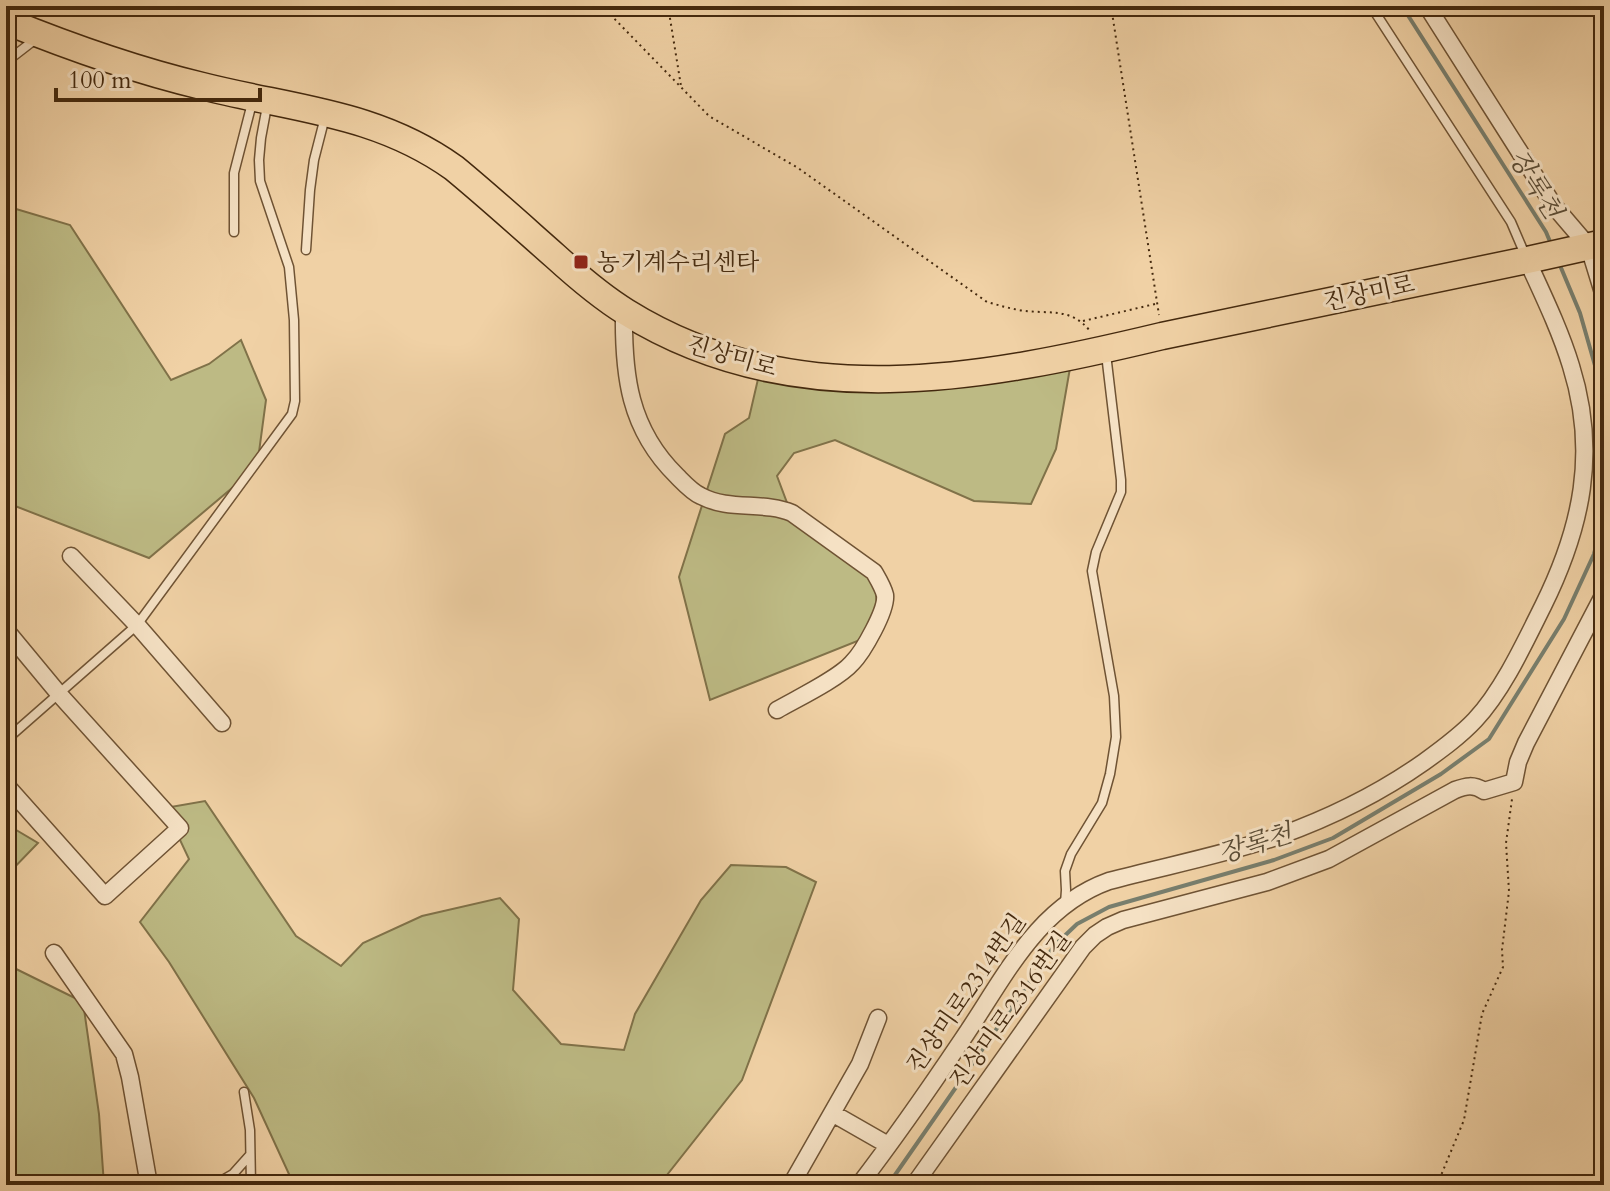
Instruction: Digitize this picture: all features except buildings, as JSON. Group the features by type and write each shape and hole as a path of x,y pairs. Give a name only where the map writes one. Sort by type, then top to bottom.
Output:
{"main road":[{"name":"진상미로","path":"6,21 81,51 154,74 384,129 433,153 480,189 595,291 624,311 682,343 712,355 771,370 843,379 932,378 1011,367 1106,350 1591,246"}],"street":[{"path":"1427,6 1554,206 1591,246 1604,296"},
{"name":"진상미로2314번길","path":"859,1185 1030,939 1065,904 1091,887 1249,845 1325,817 1414,769 1461,734 1490,703 1526,641 1564,560 1584,480 1584,423 1572,367 1530,260"},
{"path":"624,311 625,373 631,401 646,435 665,465 701,497 722,503 779,508 792,513 874,572 880,582 885,597 882,613 852,664 777,710"},
{"path":"71,556 137,625 222,723"},
{"path":"1514,782 1526,743 1604,594"},
{"path":"6,630 59,694 180,828 105,896 6,785"},
{"name":"진상미로2316번길","path":"914,1185 1083,947 1095,935 1123,920 1267,882 1329,859 1455,790 1476,786 1484,791 1514,782"},
{"path":"54,953 124,1054 149,1185"},
{"path":"791,1185 860,1064 878,1018"},
{"path":"832,1113 888,1145"}],"lane":[{"path":"1371,6 1511,222 1530,260"},
{"path":"6,62 40,35"},
{"path":"234,232 234,173 260,100"},
{"path":"6,740 137,625 292,414 295,401 292,293 289,267 260,181 260,100"},
{"path":"306,250 314,160 326,113"},
{"path":"1065,904 1065,871 1071,854 1102,803 1116,737 1114,696 1092,571 1096,552 1121,492 1106,350"},
{"path":"244,1092 250,1130 251,1185"},
{"path":"214,1185 233,1174 250,1155"}],"path":[{"path":"602,6 709,116 798,168 987,302 1021,311 1068,314 1082,322 1106,350"},
{"path":"668,6 681,87"},
{"path":"1111,6 1162,336"},
{"path":"1082,322 1157,303"},
{"path":"1437,1185 1464,1120 1482,1014 1503,967 1509,891 1506,843 1514,782"}],"shaded area":[{"path":"6,206 70,225 171,380 209,364 241,340 266,400 257,467 149,558 15,506 6,515"},
{"path":"1070,368 1056,449 1031,504 974,501 835,440 794,453 777,476 795,524 875,582 877,606 860,640 710,700 679,577 725,434 749,418 758,379 855,392 947,386"},
{"path":"205,801 296,936 341,966 363,943 422,916 500,898 519,919 513,990 561,1044 624,1050 635,1014 701,900 731,865 786,867 816,882 742,1080 659,1185 294,1185 254,1098 169,962 140,922 189,859 165,808"},
{"path":"6,824 38,843 6,876"},
{"path":"6,964 83,1002 99,1114 104,1185 6,1185"}],"waterway":[{"name":"장록천","path":"1402,6 1551,244"},
{"name":"장록천","path":"1559,263 1580,313 1604,397"},
{"name":"장록천","path":"888,1185 1055,945 1077,924 1109,907 1274,860 1333,838 1441,774 1489,739 1564,619 1594,554 1604,513"}],"place":[{"name":"농기계수리센타","path":"581,262"}]}
